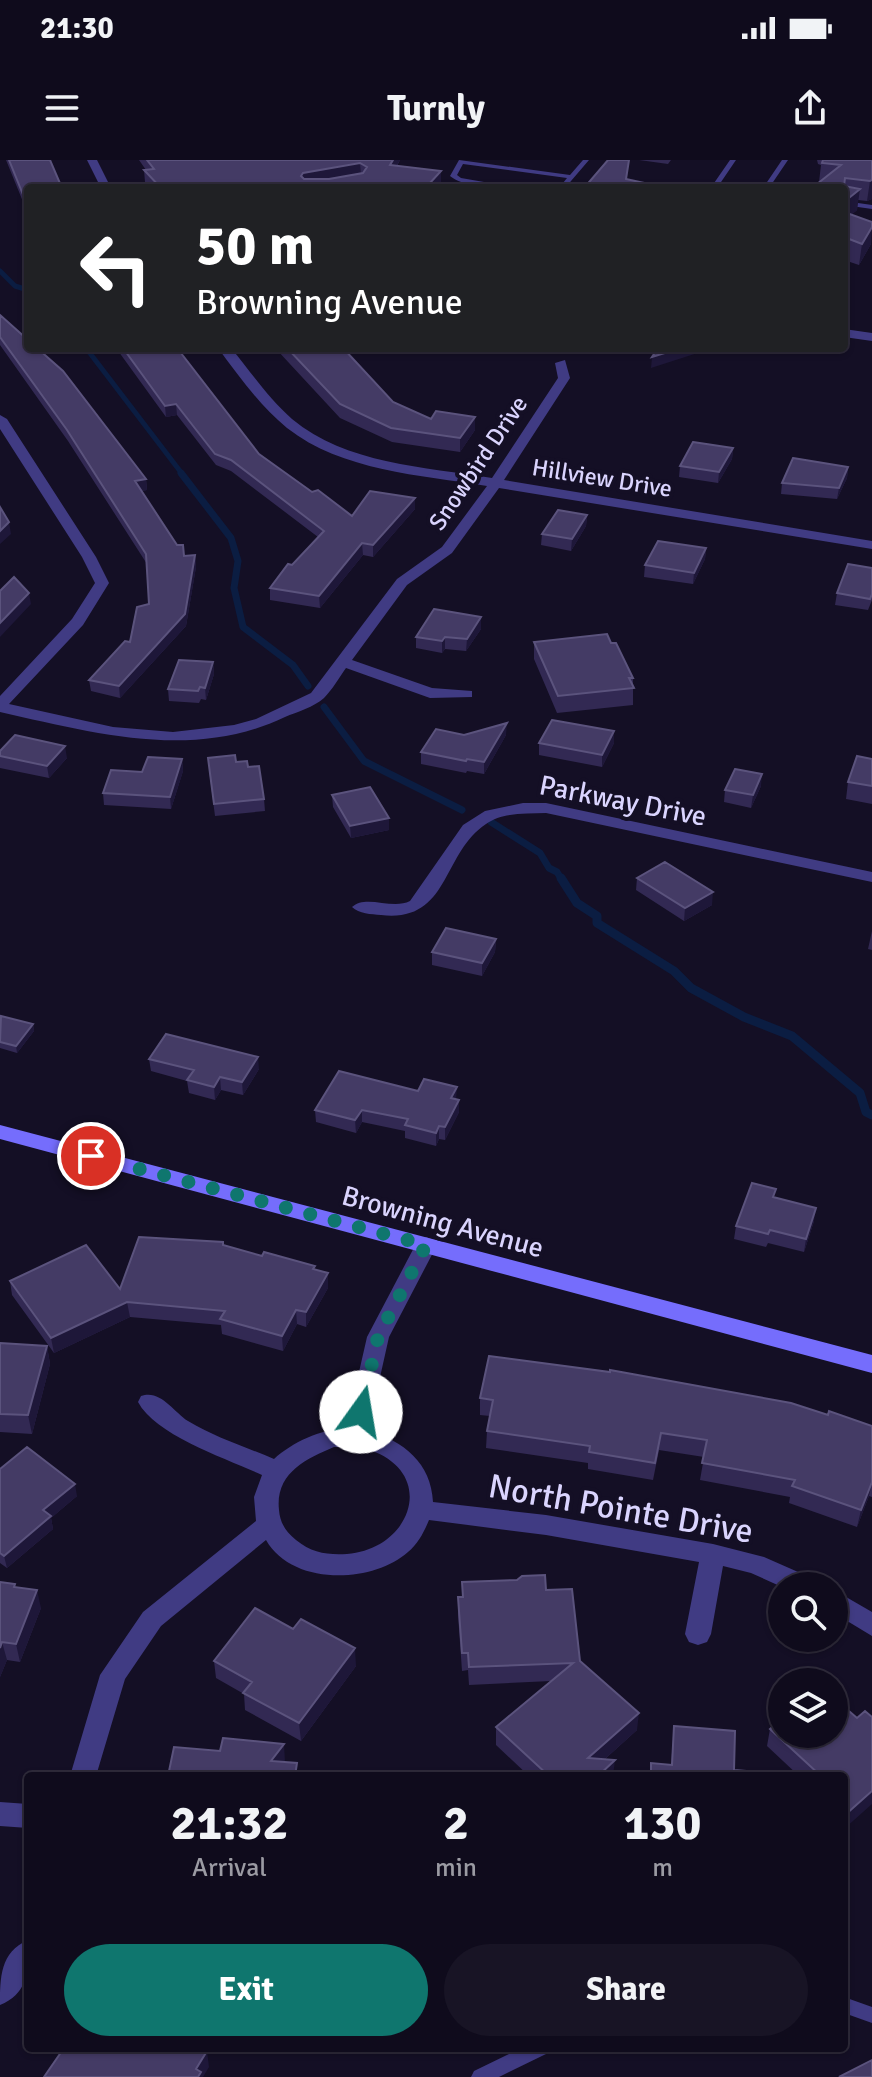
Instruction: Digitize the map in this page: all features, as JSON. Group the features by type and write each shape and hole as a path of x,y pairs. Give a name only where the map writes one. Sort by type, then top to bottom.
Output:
{"street":[{"path":"92,160 104,184"},
{"path":"848,334 872,337"},
{"name":"Hillview Drive","path":"227,352 289,423 332,449 379,464 872,545"},
{"name":"Snowbird Drive","path":"0,706 113,732 173,737 208,734 262,722 317,696 402,582 447,550 496,483 564,378 561,363"},
{"path":"0,419 89,557 102,583 78,622 0,706"},
{"path":"343,662 430,693 466,694"},
{"name":"Parkway Drive","path":"361,907 395,910 416,906 430,889 458,838 479,818 510,808 546,808 872,877"},
{"name":"Browning Avenue","path":"0,1132 872,1364"},
{"path":"355,1438 378,1337 426,1245"},
{"path":"149,1402 180,1427 275,1470"},
{"path":"332,1438 355,1438 378,1443 399,1454 414,1470 422,1490 422,1510 413,1530 398,1548 376,1560 350,1566 325,1565 300,1557 281,1543 268,1525 264,1506 275,1470 290,1455 309,1444 332,1438"},
{"name":"North Pointe Drive","path":"422,1510 546,1525 713,1554 755,1564 773,1572"},
{"path":"84,1772 113,1675 152,1619 268,1525"},
{"path":"698,1634 713,1554"},
{"path":"848,1609 872,1625"},
{"path":"0,1814 24,1816"},
{"path":"0,1991 24,1959"}],"lane":[{"path":"565,184 586,160"},
{"path":"716,184 733,160"},
{"path":"769,184 785,160"},
{"path":"487,184 459,180 453,176 461,161 571,177"},
{"path":"848,204 872,207"},
{"path":"848,2006 872,2015"},
{"path":"480,2077 532,2052"}],"building":[{"path":"9,160 50,160 60,184 24,184 24,197"},
{"path":"147,160 393,160 390,165 441,171 429,184 157,184 144,170 154,169","holes":["360,163 367,167 363,173 329,179 304,179 301,176 303,173"]},
{"path":"608,160 629,160 626,179 644,183 643,184 587,184"},
{"path":"823,160 872,160 872,180 845,178 844,184 817,184 841,165 822,163"},
{"path":"848,187 860,189 848,199"},
{"path":"848,213 872,222 862,244 848,239"},
{"path":"0,315 24,336 24,352 42,352 63,371 146,479 135,481 177,545 183,545 184,556 195,555 185,614 119,686 89,680 125,641 130,642 137,607 149,604 146,554 67,430 0,337"},
{"path":"126,352 180,352 259,454 312,492 318,490 352,516 370,491 415,498 373,545 362,543 319,596 270,588 288,564 292,565 324,531 231,460 215,454 176,404 165,406"},
{"path":"291,352 347,352 393,402 431,419 436,411 475,417 460,438 391,428 340,404"},
{"path":"693,442 733,448 719,472 680,466"},
{"path":"793,458 848,467 839,488 782,483"},
{"path":"0,507 9,522 0,531"},
{"path":"558,510 587,515 572,539 542,534"},
{"path":"658,541 706,548 694,573 645,565"},
{"path":"848,564 872,568 870,599 837,593"},
{"path":"14,577 29,593 0,623 0,591"},
{"path":"434,609 481,617 467,639 445,637 442,641 416,637"},
{"path":"607,634 611,643 616,643 633,678 629,678 634,688 558,696 534,642"},
{"path":"179,660 213,662 205,688 200,687 198,691 168,689"},
{"path":"552,720 614,731 602,755 539,743"},
{"path":"507,723 484,762 421,752 436,729 464,735"},
{"path":"15,735 65,746 47,766 0,756 0,751"},
{"path":"235,755 236,762 247,761 248,767 259,766 264,799 214,804 208,758"},
{"path":"857,756 872,759 872,786 848,782"},
{"path":"148,757 182,759 170,797 103,793 111,770 142,772"},
{"path":"735,769 762,774 753,795 725,790"},
{"path":"370,787 389,818 350,826 332,795"},
{"path":"665,862 713,892 685,908 637,878"},
{"path":"446,928 496,939 482,963 432,952"},
{"path":"1,1016 33,1024 16,1046 0,1042"},
{"path":"166,1034 258,1057 242,1082 220,1077 214,1087 187,1080 194,1070 149,1059"},
{"path":"339,1071 418,1091 424,1079 457,1087 451,1098 459,1100 445,1127 439,1126 436,1133 405,1125 408,1119 362,1110 355,1120 315,1110"},
{"path":"752,1183 776,1189 773,1197 816,1208 806,1239 736,1226"},
{"path":"139,1237 223,1242 223,1245 262,1256 264,1252 315,1266 313,1269 328,1273 306,1312 296,1310 282,1336 220,1319 225,1311 127,1302 51,1338 10,1281 86,1245 120,1289"},
{"path":"0,1343 47,1346 28,1415 0,1414"},
{"path":"489,1356 610,1370 791,1403 828,1415 829,1411 872,1426 872,1482 861,1510 792,1486 795,1480 702,1463 707,1440 661,1433 655,1463 589,1452 590,1446 487,1431 493,1400 480,1398"},
{"path":"27,1447 75,1484 43,1510 51,1516 4,1556 0,1553 0,1469"},
{"path":"545,1575 546,1590 572,1589 580,1661 639,1713 588,1758 615,1760 602,1772 545,1772 496,1727 573,1663 469,1667 468,1653 462,1653 458,1597 463,1597 462,1582 517,1580 522,1576"},
{"path":"0,1582 37,1590 16,1644 2,1642 0,1648"},
{"path":"255,1608 293,1629 301,1619 355,1648 299,1723 243,1693 252,1682 214,1661"},
{"path":"848,1710 857,1718 865,1711 872,1717 872,1791 848,1812 848,1772 817,1772 791,1748 848,1748"},
{"path":"674,1726 735,1731 734,1770 758,1772 651,1772 651,1763 672,1765"},
{"path":"223,1738 284,1744 271,1761 297,1763 296,1772 169,1772 174,1747 220,1751"},
{"path":"61,2052 206,2052 196,2069 201,2072 198,2077 44,2077"},
{"path":"872,2060 872,2077 839,2077"}],"waterway":[{"path":"0,271 15,286 24,289"},
{"path":"89,352 183,475"},
{"path":"181,473 231,538 238,561 234,588 243,627 293,665 308,686"},
{"path":"324,707 364,761 462,810"},
{"path":"491,822 540,853 549,868 557,872 562,880"},
{"path":"561,878 577,903 597,916 597,923 674,971 691,988 744,1017 792,1036 860,1093 866,1112 872,1115"}],"route":[{"path":"91,1156 426,1245 378,1337 361,1412"}]}
